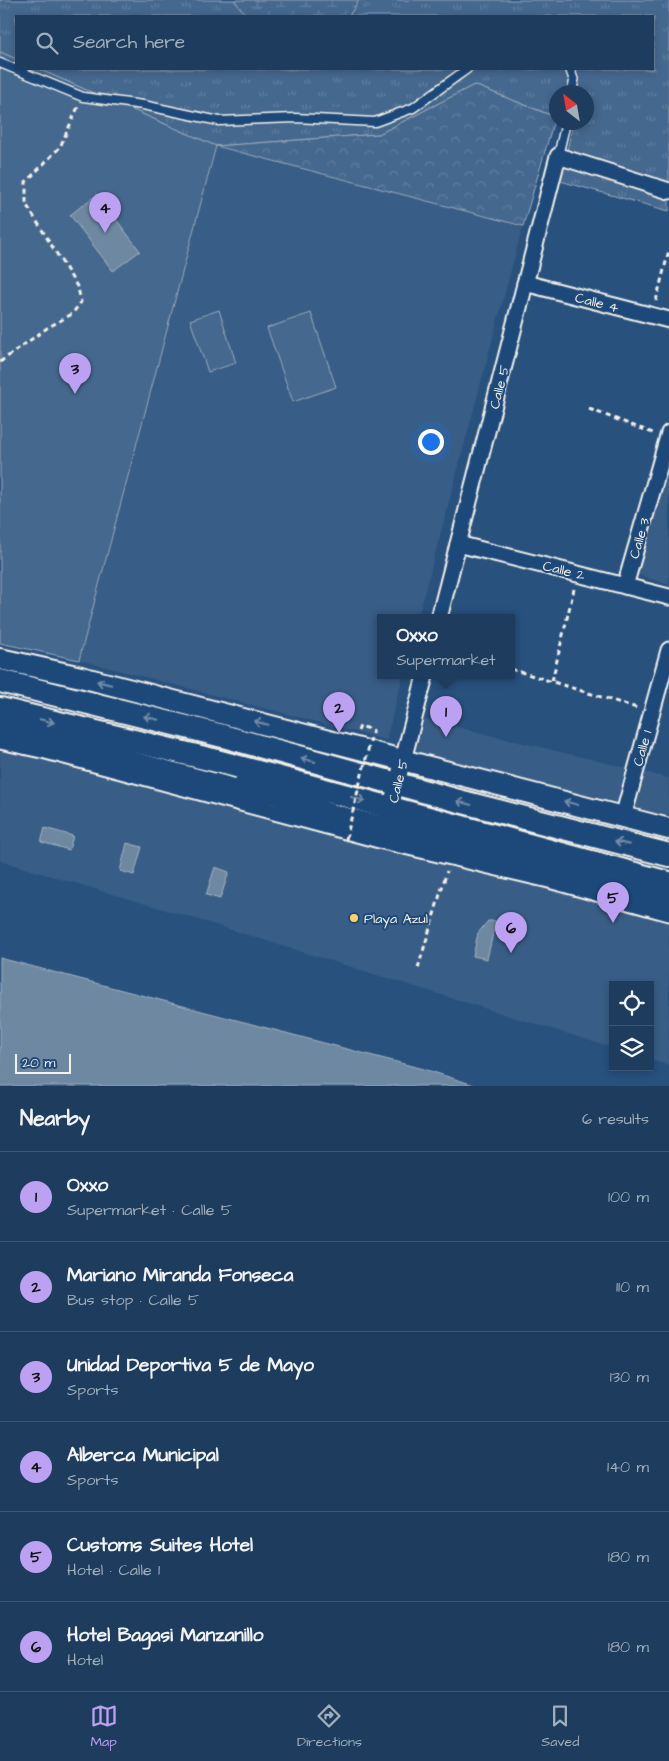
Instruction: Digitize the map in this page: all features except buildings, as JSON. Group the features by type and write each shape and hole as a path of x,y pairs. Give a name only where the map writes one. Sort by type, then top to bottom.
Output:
{"main road":[{"path":"0,660 81,677 669,829"},
{"path":"0,681 223,736 397,784 669,855"},
{"path":"0,709 217,761 388,818 669,882"},
{"path":"0,729 50,740 331,815 388,818 453,851 669,898"},
{"path":"154,747 331,815"},
{"path":"453,851 637,874"}],"street":[{"path":"558,156 669,191"},
{"name":"Calle 5","path":"440,614 558,156"},
{"name":"Calle 4","path":"525,283 669,320"},
{"name":"Calle 3","path":"625,586 668,435"},
{"name":"Calle 2","path":"458,544 669,597"},
{"name":"Calle 1","path":"623,817 669,650"},
{"name":"Calle 5","path":"388,818 424,679"},
{"path":"0,741 46,751 383,841 453,851 549,880 669,912"}],"lane":[{"path":"0,63 15,69"},
{"path":"17,70 83,97 143,105 218,121 296,118 375,122 413,108 466,70"},
{"path":"570,70 573,85"},
{"path":"558,156 564,130"}],"path":[{"path":"0,362 47,328 72,314 81,302 78,288 26,204 26,182 60,148 83,97"},
{"path":"652,316 669,250"},
{"path":"589,409 668,435"},
{"path":"552,681 577,574"},
{"path":"515,669 652,712"},
{"path":"346,839 373,730 360,726"},
{"path":"418,968 453,851"}],"shaded area":[{"path":"216,146 523,226 419,614 377,614 377,679 402,679 386,740 79,660"},
{"path":"97,194 140,251 113,271 70,215"},
{"path":"669,450 669,585 636,574"},
{"path":"424,719 669,778 669,1065 654,1061 654,981 609,981 609,1047 186,916 0,861 0,720 223,775 396,824"},
{"path":"45,828 73,836 69,850 41,842"},
{"path":"127,843 142,847 134,875 120,871"},
{"path":"215,867 229,872 220,899 206,895"},
{"path":"488,921 496,921 487,959 473,956 478,933"},
{"path":"0,958 427,1070 477,1086 0,1086"}],"green space":[{"path":"0,0 234,0 246,15 15,15 15,59 0,52"},
{"path":"234,0 359,0 350,15 246,15"},
{"path":"359,0 669,0 669,211 560,181 572,130 594,130 594,85 549,85 549,114 474,85 379,134 216,146 40,70 654,70 654,15 350,15"},
{"path":"0,52 15,59 15,70 40,70 216,146 79,660 0,643"},
{"path":"474,85 549,115 549,130 551,130 523,226 216,146 379,134"},
{"path":"219,310 236,363 208,372 190,320"},
{"path":"311,313 336,387 293,402 267,328"}],"place":[{"name":"Alberca Municipal","path":"105,233"},
{"name":"Unidad Deportiva 5 de Mayo","path":"75,394"},
{"name":"Mariano Miranda Fonseca","path":"339,733"},
{"name":"Oxxo","path":"446,737"},
{"name":"Playa Azul","path":"354,918"},
{"name":"Customs Suites Hotel","path":"613,923"},
{"name":"Hotel Bagasi Manzanillo","path":"511,953"}]}
